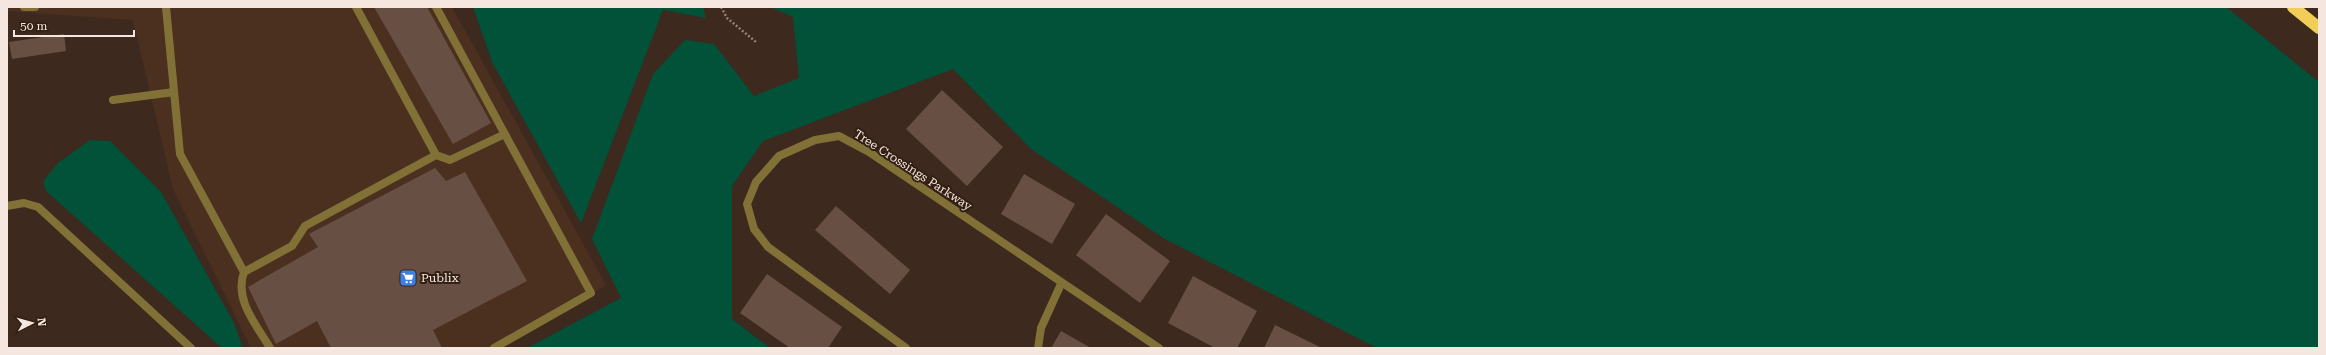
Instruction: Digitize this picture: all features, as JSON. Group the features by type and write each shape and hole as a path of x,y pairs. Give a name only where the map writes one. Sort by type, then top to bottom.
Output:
{"highway":[{"path":"2293,7 2319,28"}],"street":[{"path":"24,7 35,7"},
{"path":"166,7 180,154 244,272 241,288 245,307 270,348"},
{"path":"356,7 436,156"},
{"path":"436,7 591,293 494,348"},
{"path":"113,100 174,92"},
{"path":"244,272 292,246 305,226 436,156 450,160 505,134"},
{"name":"Tree Crossings Parkway","path":"906,348 768,247 754,230 747,204 756,182 779,156 815,140 839,136 869,152 1061,284 1159,348"},
{"path":"7,206 24,203 38,207 190,348"},
{"path":"1038,348 1040,328 1061,284"}],"path":[{"path":"721,7 727,18 756,42"}],"shaded area":[{"path":"7,7 452,7 606,285 503,348 251,348 173,189 133,20 7,11"}],"green space":[{"path":"473,7 703,7 706,18 663,10 581,223 492,62"},
{"path":"770,7 2226,7 2319,82 2319,348 1377,348 1163,238 1031,149 953,69 763,141 732,186 732,319 770,348 527,348 621,298 592,239 653,74 685,40 714,44 754,96 799,78 793,17"},
{"path":"90,140 110,141 161,192 234,323 243,348 222,348 46,191 43,181 58,163"}],"building":[{"path":"374,7 427,7 491,123 453,144"},
{"path":"64,34 66,51 12,59 9,42"},
{"path":"942,90 1003,147 967,186 906,129"},
{"path":"435,168 446,181 465,172 527,281 433,330 442,348 331,348 317,321 276,344 248,287 318,247 309,234"},
{"path":"1024,174 1075,204 1052,244 1001,214"},
{"path":"836,206 910,270 890,294 815,230"},
{"path":"1106,214 1170,261 1140,303 1076,255"},
{"path":"767,274 842,327 828,348 790,348 740,313"},
{"path":"1193,276 1257,311 1237,348 1215,348 1168,323"},
{"path":"1275,325 1322,348 1264,348"},
{"path":"1061,331 1091,348 1051,348"}],"place":[{"name":"Publix","path":"408,278"}]}
